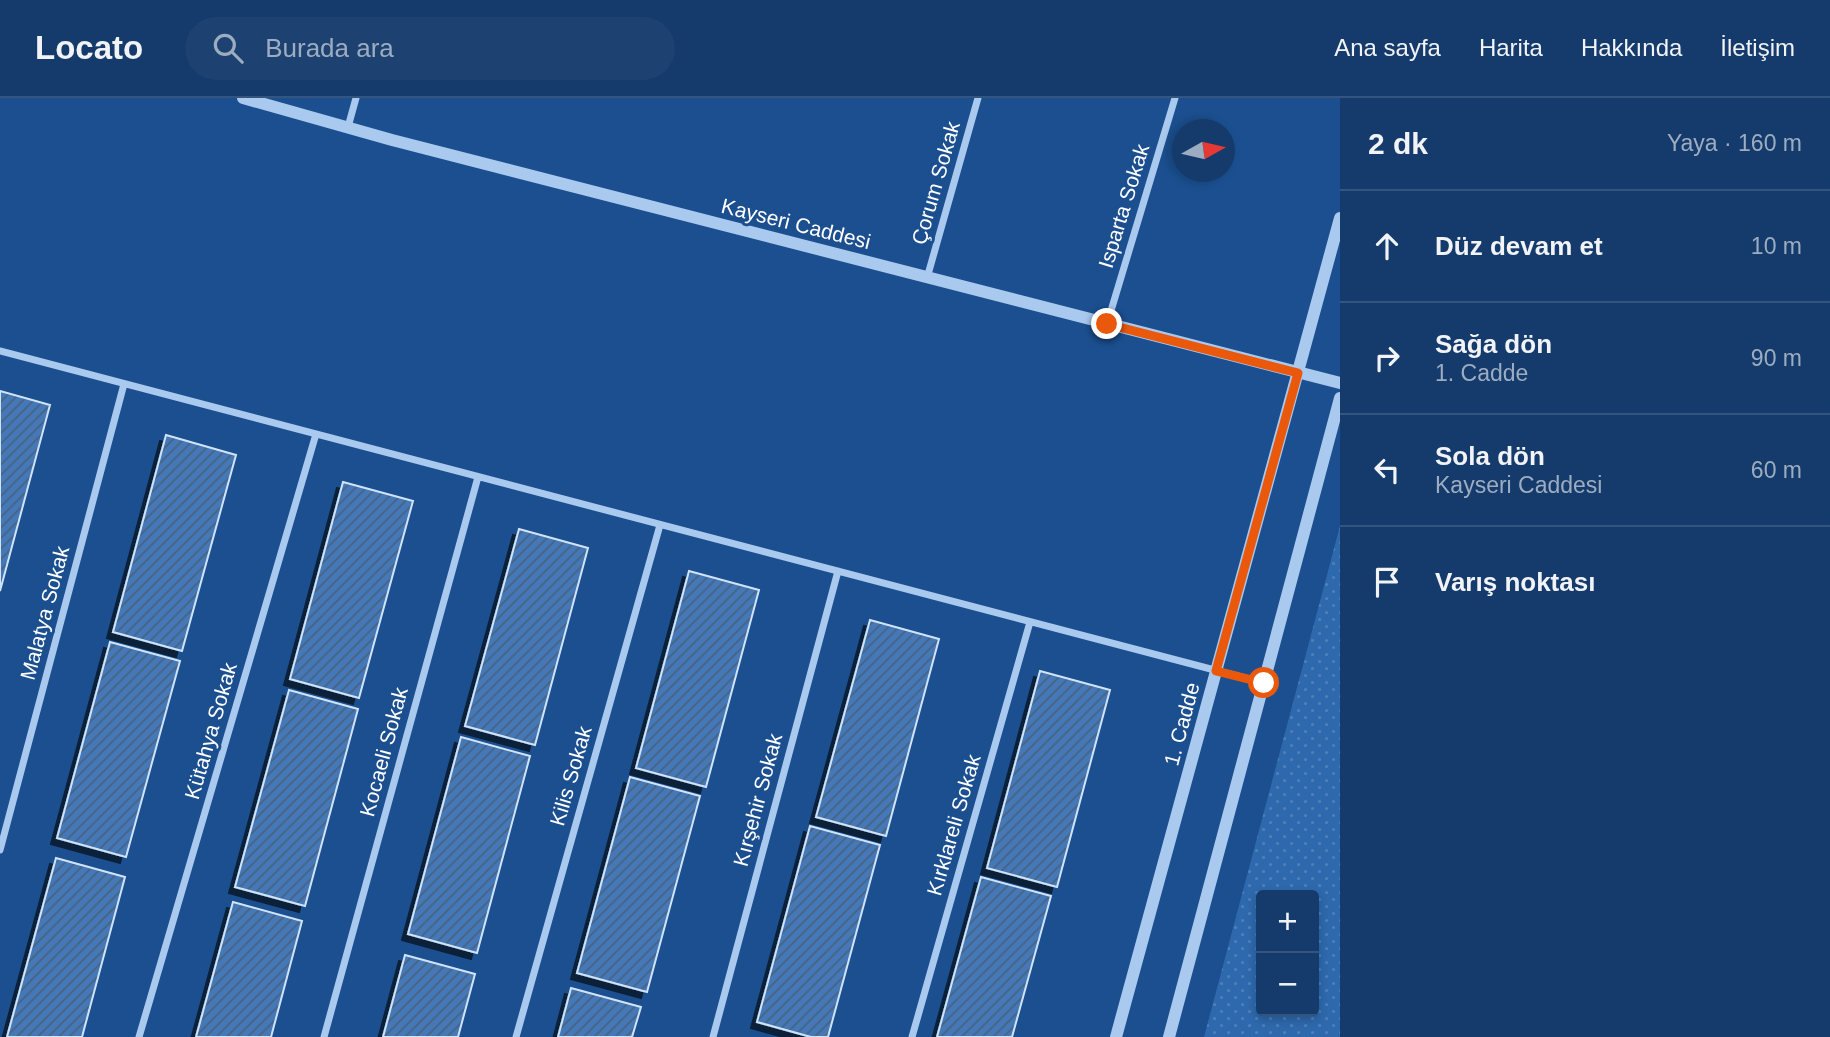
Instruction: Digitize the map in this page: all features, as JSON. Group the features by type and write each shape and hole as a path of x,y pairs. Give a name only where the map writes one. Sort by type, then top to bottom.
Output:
{"street":[{"name":"Kayseri Caddesi","path":"243,98 1340,383"},
{"path":"348,127 356,98"},
{"name":"Çorum Sokak","path":"928,278 978,98"},
{"name":"Isparta Sokak","path":"1107,324 1175,98"},
{"name":"1. Cadde","path":"1116,1037 1340,218"},
{"path":"0,351 1264,683"},
{"name":"Malatya Sokak","path":"0,850 124,384"},
{"path":"1170,1037 1340,398"},
{"name":"Kütahya Sokak","path":"139,1037 316,434"},
{"name":"Kocaeli Sokak","path":"324,1037 478,477"},
{"name":"Kilis Sokak","path":"516,1037 660,525"},
{"name":"Kırşehir Sokak","path":"713,1037 838,571"},
{"name":"Kırklareli Sokak","path":"912,1037 1030,622"}],"shaded area":[{"path":"1340,526 1340,1037 1204,1037"}],"building":[{"path":"0,391 50,405 0,591"},
{"path":"166,435 236,455 182,651 113,632"},
{"path":"343,482 413,501 359,698 290,679"},
{"path":"519,529 588,548 535,745 465,726"},
{"path":"689,571 759,590 706,787 636,768"},
{"path":"870,620 939,639 886,836 816,817"},
{"path":"110,642 180,661 126,857 57,838"},
{"path":"1040,671 1110,690 1057,887 987,868"},
{"path":"289,690 358,709 305,906 235,887"},
{"path":"461,737 530,756 477,953 408,934"},
{"path":"630,777 700,796 647,992 577,973"},
{"path":"810,826 880,845 828,1037 811,1037 757,1022"},
{"path":"56,858 125,877 82,1037 7,1037"},
{"path":"981,877 1051,896 1012,1037 937,1037"},
{"path":"233,902 302,921 271,1037 196,1037"},
{"path":"405,955 475,974 458,1037 383,1037"},
{"path":"571,988 641,1007 632,1037 558,1037"}],"route":[{"path":"1107,324 1298,373 1216,671 1264,683"}]}
